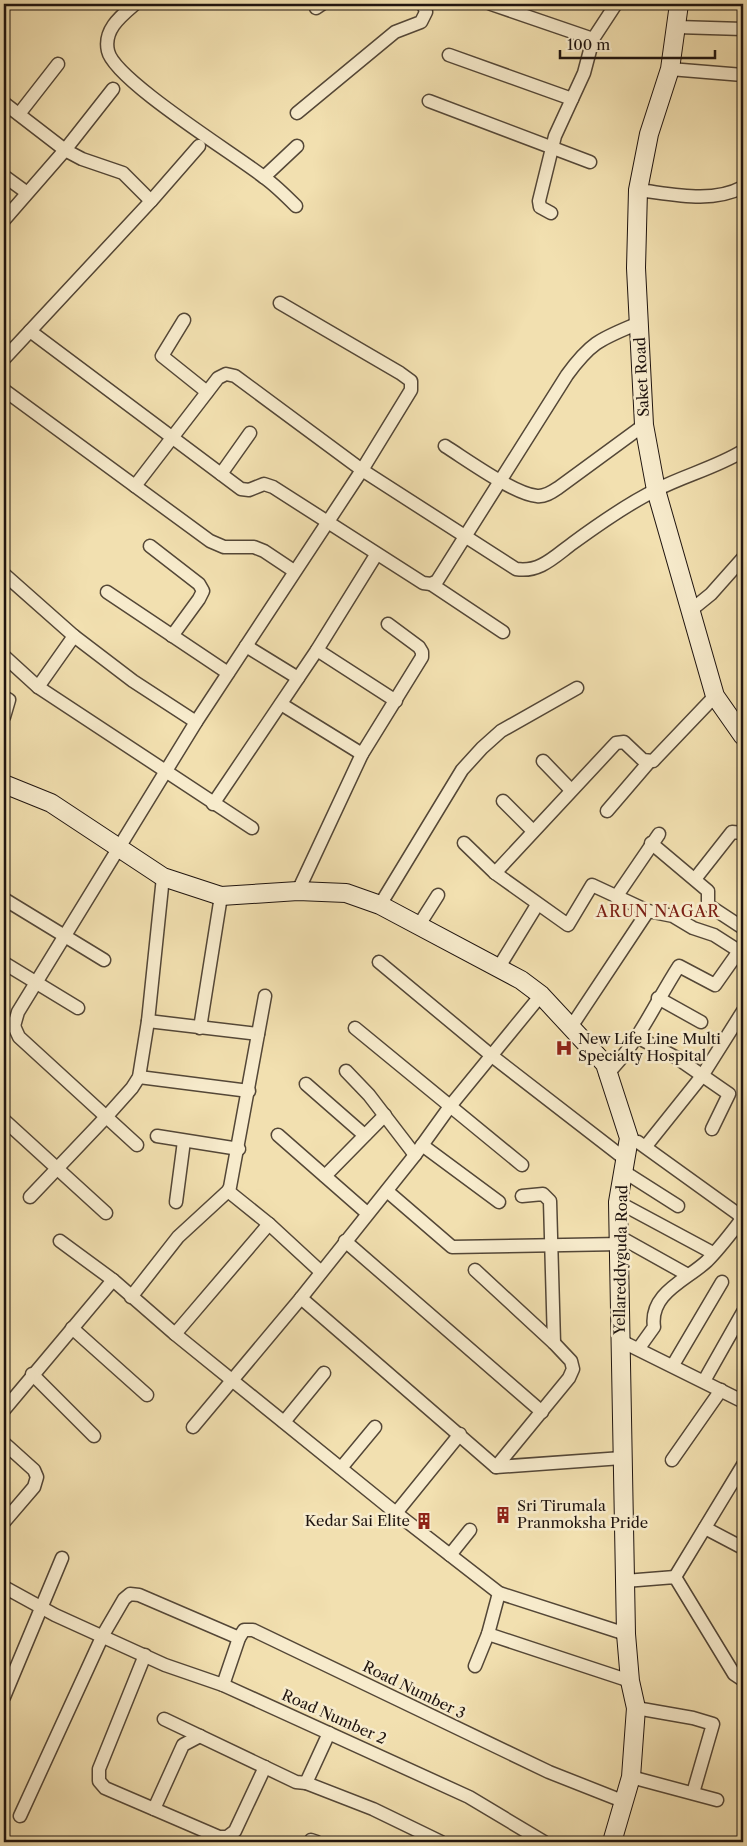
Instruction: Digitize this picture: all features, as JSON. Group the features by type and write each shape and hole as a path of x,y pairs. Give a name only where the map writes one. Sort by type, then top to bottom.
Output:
{"street":[{"path":"135,4 110,30 107,40 108,53 124,73 146,92 264,177 296,206"},
{"path":"298,113 395,32 421,22 426,12 423,4"},
{"path":"491,4 594,39"},
{"path":"551,213 540,207 538,201 552,148 584,73 594,39 616,4"},
{"name":"Saket Road","path":"679,4 670,69 649,134 638,190 636,268 644,425 656,490 715,696 743,736"},
{"path":"677,27 743,29"},
{"path":"449,55 572,99"},
{"path":"19,114 58,64"},
{"path":"670,69 743,75"},
{"path":"4,220 26,192 65,150 113,89"},
{"path":"429,101 590,162"},
{"path":"4,103 65,150 82,159 123,173 151,201"},
{"path":"4,358 8,344 30,331 151,201 199,146"},
{"path":"264,177 297,146"},
{"path":"4,176 26,192"},
{"path":"638,190 684,196 714,196 743,187"},
{"path":"137,1145 19,1037 9,1024 37,983 121,848 196,722 362,470 411,390 410,381 400,373 280,303"},
{"path":"184,320 162,356 207,392"},
{"path":"431,584 437,581 467,538 583,352 599,340 638,323"},
{"path":"30,331 173,440 241,489 249,490 264,484 272,487 376,556 422,583 431,584 503,632"},
{"path":"135,486 173,440 218,378 226,374 235,376 362,470 516,569 529,571 539,568 587,533 656,490 720,465 743,451"},
{"path":"4,390 210,540 224,547 254,547 264,551 294,572"},
{"path":"445,446 525,493 538,496 547,495 644,425"},
{"path":"221,474 250,433"},
{"path":"150,546 199,584 203,591 172,636"},
{"path":"213,804 317,650 376,556"},
{"path":"690,611 711,594 743,558"},
{"path":"4,574 74,636 132,681 196,722"},
{"path":"107,592 228,673"},
{"path":"302,891 362,754 422,657 419,647 388,624"},
{"path":"38,687 74,636"},
{"path":"246,646 298,678"},
{"path":"317,650 396,701"},
{"path":"4,656 38,687 252,828"},
{"path":"380,905 462,770 482,748 501,732 578,688"},
{"path":"607,811 649,762 715,696"},
{"path":"4,697 9,700 9,703 4,717"},
{"path":"281,704 362,754"},
{"path":"495,873 618,742 624,742 643,760 649,762"},
{"path":"543,761 572,790"},
{"path":"4,784 51,803 164,877 221,896 302,891 346,893 380,905 500,966 541,995 604,1064 606,1075 629,1138 646,1146 742,1215 713,1254 668,1291 656,1307 653,1319 654,1327 639,1348"},
{"path":"502,801 533,831"},
{"path":"695,879 732,832 743,833"},
{"path":"616,897 655,839 708,891 708,905 743,928"},
{"path":"464,843 495,873 537,905 568,925 592,884 648,912 673,916 693,928 714,935 742,953 715,985 679,966 622,1060 606,1075"},
{"path":"30,1196 107,1116 132,1088 139,1077 148,1021 164,877"},
{"path":"419,925 438,895"},
{"path":"200,1028 221,896"},
{"path":"4,899 104,960"},
{"path":"500,966 537,905"},
{"path":"571,1027 648,912"},
{"path":"379,962 624,1165 678,1206"},
{"path":"4,963 78,1008"},
{"path":"193,1427 301,1298 418,1150 451,1105 541,995"},
{"path":"131,1297 178,1237 230,1186 239,1149 265,996"},
{"path":"658,998 701,1022"},
{"path":"646,1146 702,1076 743,1011"},
{"path":"148,1021 258,1034"},
{"path":"355,1028 522,1164"},
{"path":"637,1037 678,1058 729,1094 712,1129"},
{"path":"346,1071 418,1150 500,1202"},
{"path":"139,1077 249,1091"},
{"path":"306,1084 362,1133 366,1134"},
{"path":"325,1176 366,1134 370,1133 385,1115"},
{"path":"4,1120 58,1167 106,1213"},
{"path":"278,1135 367,1213"},
{"path":"157,1136 239,1149"},
{"name":"Yellareddyguda Road","path":"612,1842 631,1777 636,1708 630,1681 626,1634 620,1340 621,1240 618,1202 629,1138"},
{"path":"176,1202 184,1141"},
{"path":"230,1186 321,1272"},
{"path":"386,1190 445,1244 452,1247 552,1245 621,1240 688,1275"},
{"path":"522,1196 542,1194 550,1201 554,1343"},
{"path":"618,1202 713,1254"},
{"path":"175,1334 269,1224"},
{"path":"60,1241 113,1280 175,1334 396,1513 499,1593 626,1634"},
{"path":"345,1241 542,1412"},
{"path":"474,1270 554,1343 571,1361 572,1369 570,1378 496,1467"},
{"path":"4,1410 32,1374 113,1280"},
{"path":"672,1364 722,1282"},
{"path":"301,1298 496,1467 622,1458"},
{"path":"704,1381 743,1312"},
{"path":"72,1328 147,1395"},
{"path":"620,1340 743,1400"},
{"path":"284,1422 324,1373"},
{"path":"32,1374 94,1436"},
{"path":"672,1460 721,1390"},
{"path":"341,1468 375,1427"},
{"path":"396,1513 460,1434"},
{"path":"4,1442 34,1470 37,1477 34,1487 4,1522"},
{"path":"675,1578 705,1528 739,1480 743,1465"},
{"path":"705,1528 743,1548"},
{"path":"450,1555 470,1530"},
{"path":"4,1697 62,1558"},
{"path":"625,1581 675,1578"},
{"path":"675,1578 734,1674 743,1680"},
{"name":"Road Number 2","path":"4,1587 42,1609 103,1635 165,1665 222,1684 470,1797 544,1842"},
{"path":"475,1666 488,1634 499,1593"},
{"path":"20,1816 103,1635 124,1599 130,1594 139,1595 239,1638 222,1684"},
{"name":"Road Number 3","path":"239,1638 244,1630 253,1630 549,1772 625,1802"},
{"path":"488,1634 630,1681"},
{"path":"145,1655 99,1770 99,1780 105,1788 219,1837 233,1840 235,1831 264,1767"},
{"path":"636,1708 693,1718 713,1724 693,1793"},
{"path":"164,1719 296,1782 306,1783 373,1809 441,1842"},
{"path":"306,1783 329,1733"},
{"path":"154,1809 183,1746 200,1736"},
{"path":"631,1777 718,1800"},
{"path":"310,1842 311,1840 317,1842"}],"place":[{"name":"New Life Line Multi Specialty Hospital","path":"564,1048"},
{"name":"Sri Tirumala Pranmoksha Pride","path":"503,1515"},
{"name":"Kedar Sai Elite","path":"424,1521"}],"district":[{"name":"ARUN NAGAR","path":"658,911"}]}
